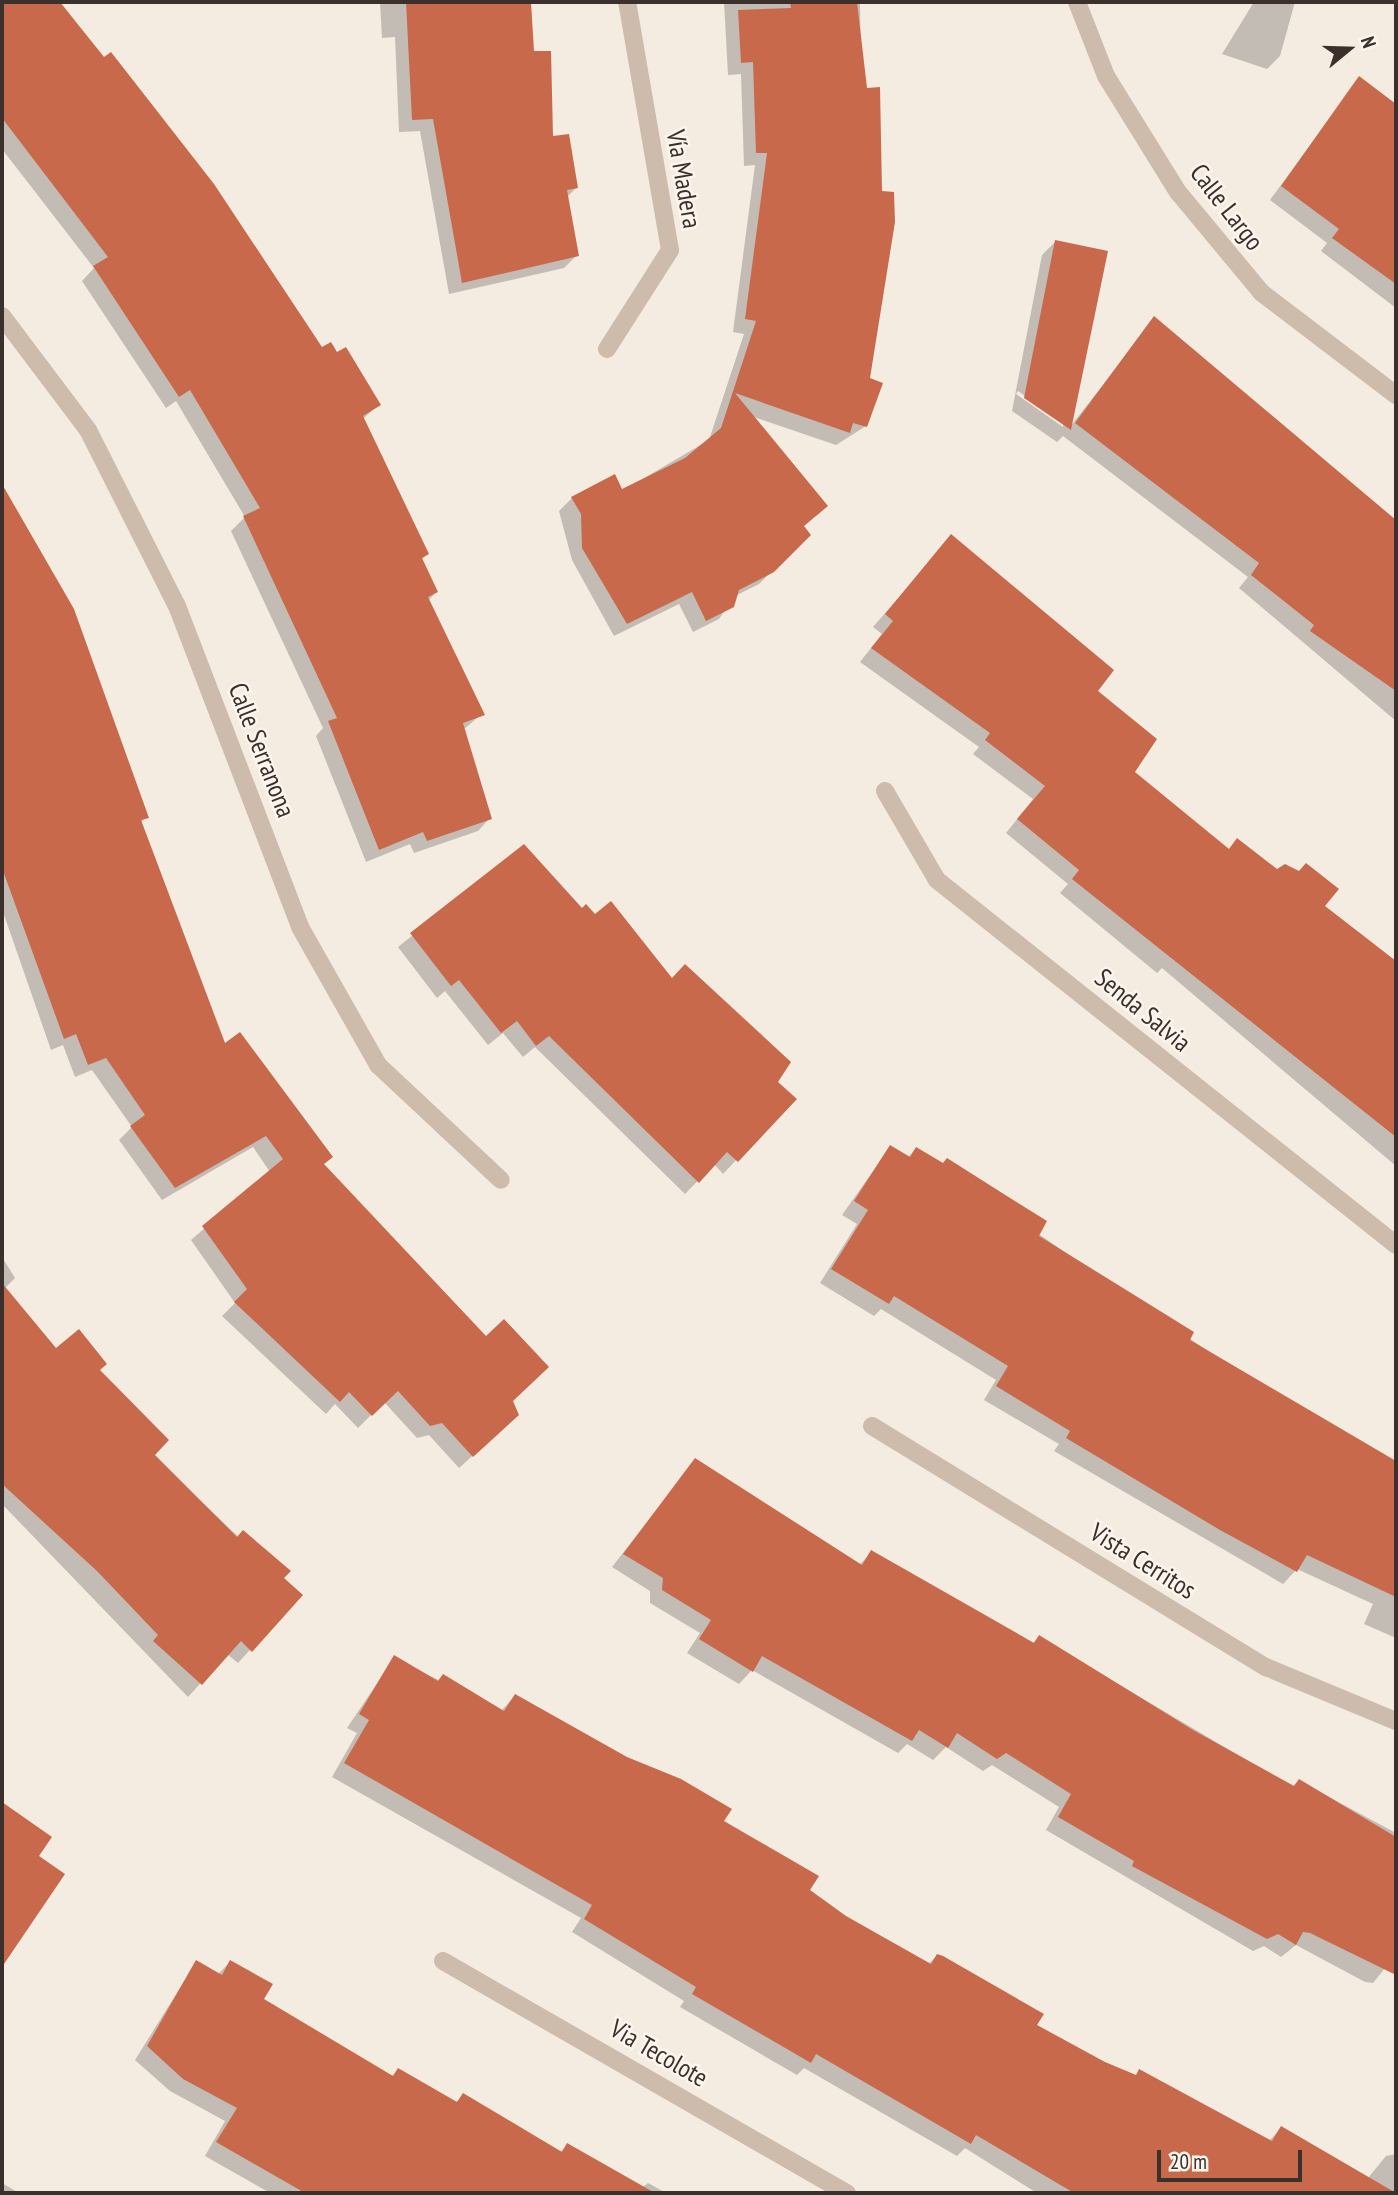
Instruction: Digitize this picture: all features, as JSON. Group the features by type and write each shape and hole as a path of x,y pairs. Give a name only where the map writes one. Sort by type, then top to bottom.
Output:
{"street":[{"name":"Vía Madera","path":"607,349 670,250 626,2"},
{"name":"Calle Largo","path":"1077,2 1106,76 1178,192 1262,293 1396,395"},
{"name":"Calle Serranona","path":"2,316 88,430 177,606 300,927 378,1065 501,1180"},
{"name":"Senda Salvia","path":"885,791 937,880 1396,1245"},
{"name":"Vista Cerritos","path":"872,1426 1266,1667 1396,1721"},
{"name":"Via Tecolote","path":"443,1961 847,2193"}],"building":[{"path":"2,2 60,2 104,57 111,52 214,184 322,347 331,342 337,352 346,347 381,405 363,416 429,554 422,558 438,592 428,597 485,715 463,723 492,819 427,841 423,832 379,850 328,721 337,718 243,516 260,508 190,390 179,397 93,266 108,257 2,118"},
{"path":"406,2 531,2 534,51 551,51 553,136 569,134 578,188 567,190 579,256 462,283 433,119 412,120"},
{"path":"790,2 857,2 867,88 880,87 882,191 894,192 895,222 870,378 883,383 867,427 853,423 850,433 735,393 828,506 804,526 811,535 774,572 739,590 734,607 706,621 692,592 627,624 582,548 581,514 571,497 615,474 622,489 685,458 721,428 756,321 745,319 767,153 756,153 753,62 741,63 738,10 791,8"},
{"path":"1359,76 1396,104 1396,284 1332,238 1339,229 1281,186"},
{"path":"1055,240 1108,251 1071,430 1024,398"},
{"path":"1154,316 1396,520 1396,691 1310,631 1314,625 1251,575 1259,563 1075,423"},
{"path":"2,484 74,609 149,818 141,820 225,1043 240,1032 333,1157 324,1164 486,1336 504,1319 549,1367 513,1401 519,1415 473,1457 442,1423 430,1426 398,1391 372,1416 349,1392 340,1402 234,1302 247,1289 202,1226 283,1159 266,1136 175,1188 130,1126 145,1115 106,1058 88,1065 76,1034 64,1039 2,868"},
{"path":"951,534 1114,670 1098,691 1157,739 1135,772 1229,849 1237,838 1277,869 1285,864 1299,871 1306,863 1339,889 1325,906 1396,961 1396,1137 1072,879 1079,870 1017,819 1045,786 985,740 990,733 871,648 893,621 885,614"},
{"path":"524,844 582,908 586,904 595,914 611,901 672,978 685,964 791,1062 778,1082 797,1099 738,1162 727,1152 699,1183 549,1036 536,1046 517,1021 501,1033 459,980 451,986 410,933"},
{"path":"890,1145 910,1157 916,1147 943,1163 947,1158 1047,1221 1039,1236 1194,1332 1190,1340 1396,1461 1396,1597 1307,1555 1297,1572 1220,1530 1066,1438 1070,1431 996,1386 1008,1366 894,1296 889,1304 831,1269 868,1210 854,1201"},
{"path":"2,1283 56,1348 79,1329 107,1364 100,1370 169,1440 155,1455 237,1537 243,1530 291,1571 284,1578 303,1595 252,1652 241,1641 202,1685 153,1641 158,1635 97,1571 2,1484"},
{"path":"695,1458 862,1565 871,1550 1034,1643 1039,1635 1193,1730 1294,1786 1299,1779 1396,1837 1396,1975 1310,1933 1303,1932 1296,1945 1278,1934 1267,1939 1132,1866 1134,1861 1058,1817 1071,1794 1006,1753 997,1759 957,1733 948,1748 919,1730 912,1741 762,1656 753,1672 699,1639 711,1620 662,1590 663,1578 623,1554"},
{"path":"394,1655 438,1681 443,1674 504,1711 515,1694 627,1757 681,1779 732,1809 724,1821 819,1876 810,1890 846,1916 931,1964 937,1954 943,1956 1044,2014 1037,2025 1105,2062 1136,2075 1139,2069 1272,2141 1281,2126 1396,2193 1074,2193 976,2135 971,2144 816,2054 811,2063 692,1994 696,1987 584,1919 592,1905 344,1763 369,1720 359,1714"},
{"path":"2,1802 52,1837 39,1856 65,1874 2,1967"},
{"path":"196,1960 222,1975 230,1960 273,1984 264,1999 393,2076 398,2068 457,2102 463,2093 562,2152 567,2143 655,2193 305,2193 216,2142 237,2108 183,2079 147,2046"}]}
